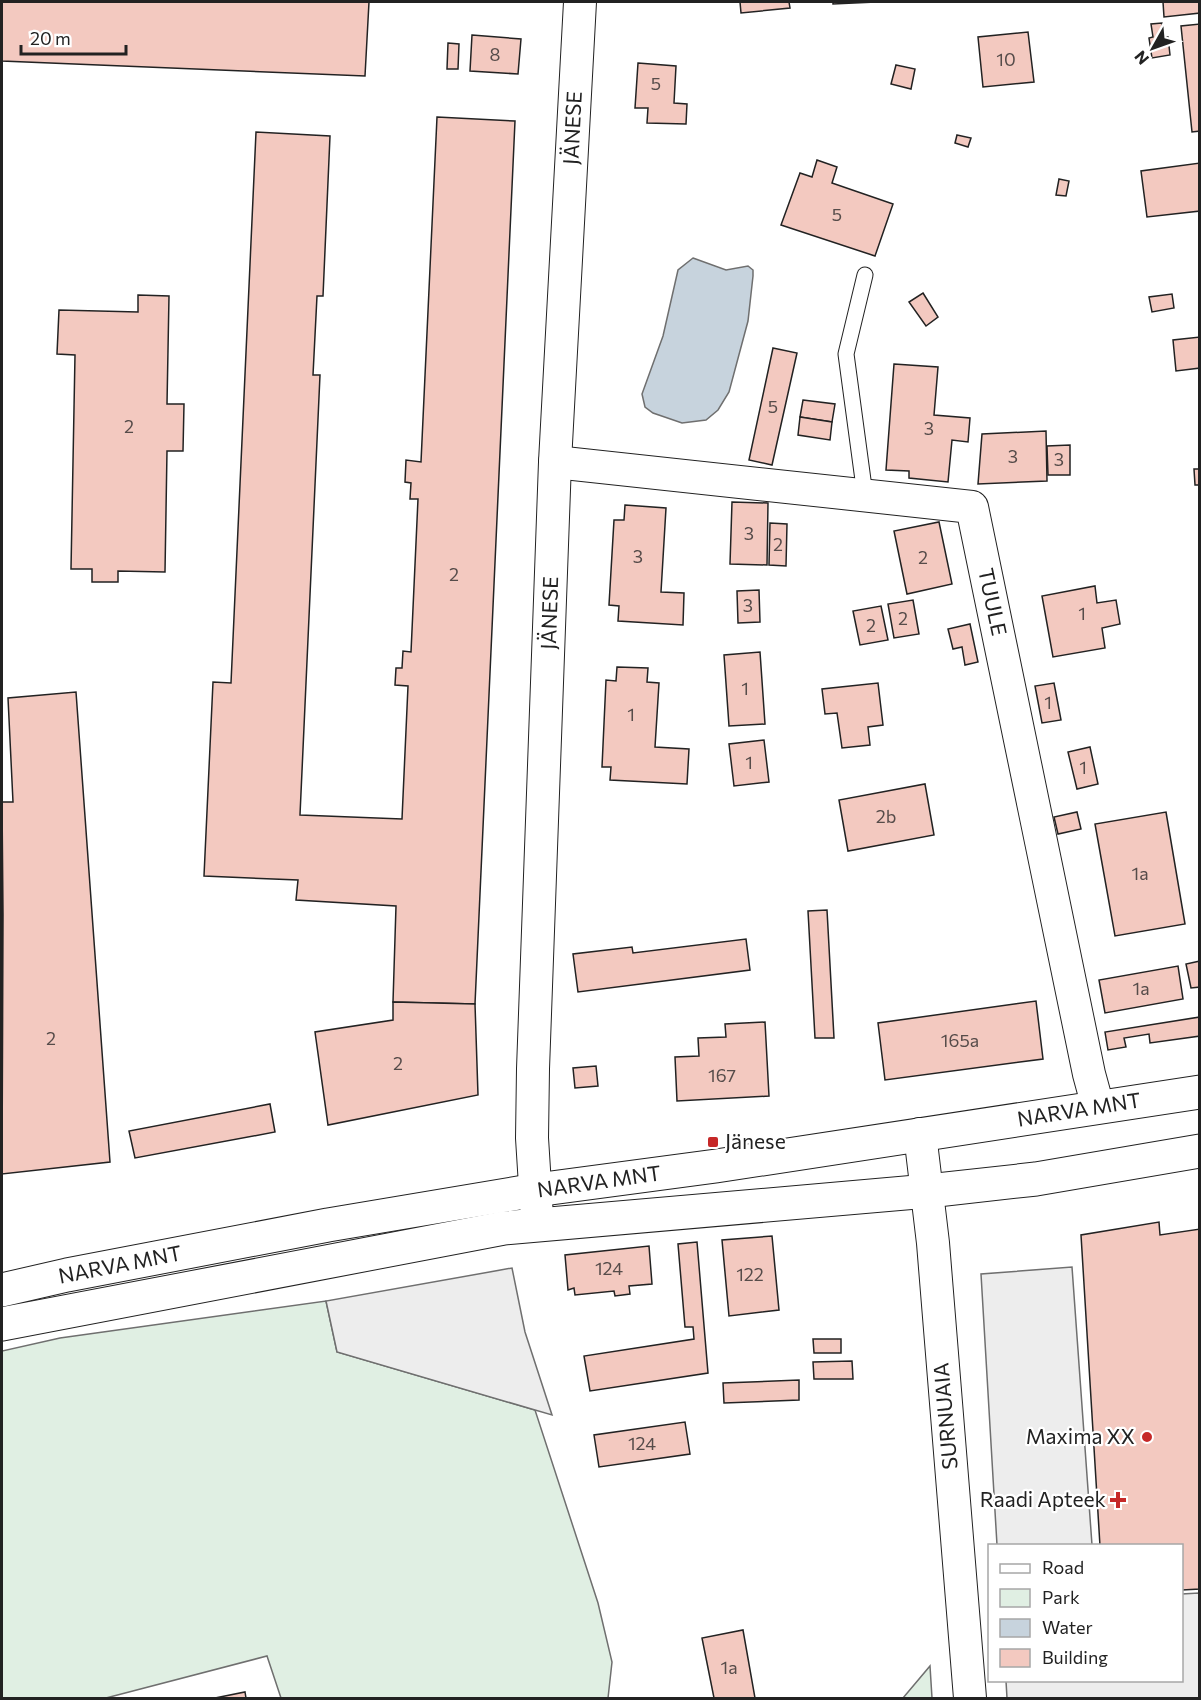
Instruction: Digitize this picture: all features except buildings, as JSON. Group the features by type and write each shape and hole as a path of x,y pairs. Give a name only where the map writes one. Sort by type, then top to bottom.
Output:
{"main road":[{"name":"NARVA MNT","path":"2,1290 67,1275 305,1230 536,1190 707,1167 1200,1092"},
{"name":"NARVA MNT","path":"2,1324 504,1228 928,1191 1036,1179 1200,1151"}],"street":[{"name":"JÄNESE","path":"537,1225 532,1138 533,1069 555,462 580,2"},
{"name":"TUULE","path":"555,462 972,507 1089,1074 1098,1107"},
{"name":"SURNUAIA","path":"920,1134 928,1191 970,1698"}],"lane":[{"path":"865,275 846,354 865,495"}],"green space":[{"path":"326,1301 337,1352 535,1410 598,1603 612,1662 608,1698 281,1698 267,1656 106,1698 2,1698 2,1351 60,1338"},
{"path":"930,1666 932,1698 903,1698"}],"shaded area":[{"path":"1072,1267 1092,1544 997,1544 981,1274"},
{"path":"512,1268 525,1332 552,1415 337,1352 326,1301"},
{"path":"1199,1593 1199,1698 1007,1698 1006,1682 1183,1682 1183,1594"}],"water":[{"path":"693,258 726,270 748,266 753,270 753,276 748,321 729,392 718,410 706,420 682,423 653,413 645,407 642,394 663,336 678,270"}],"place":[{"name":"Jänese","path":"713,1142"},
{"name":"Maxima XX","path":"1147,1437"},
{"name":"Raadi Apteek","path":"1118,1500"}]}
